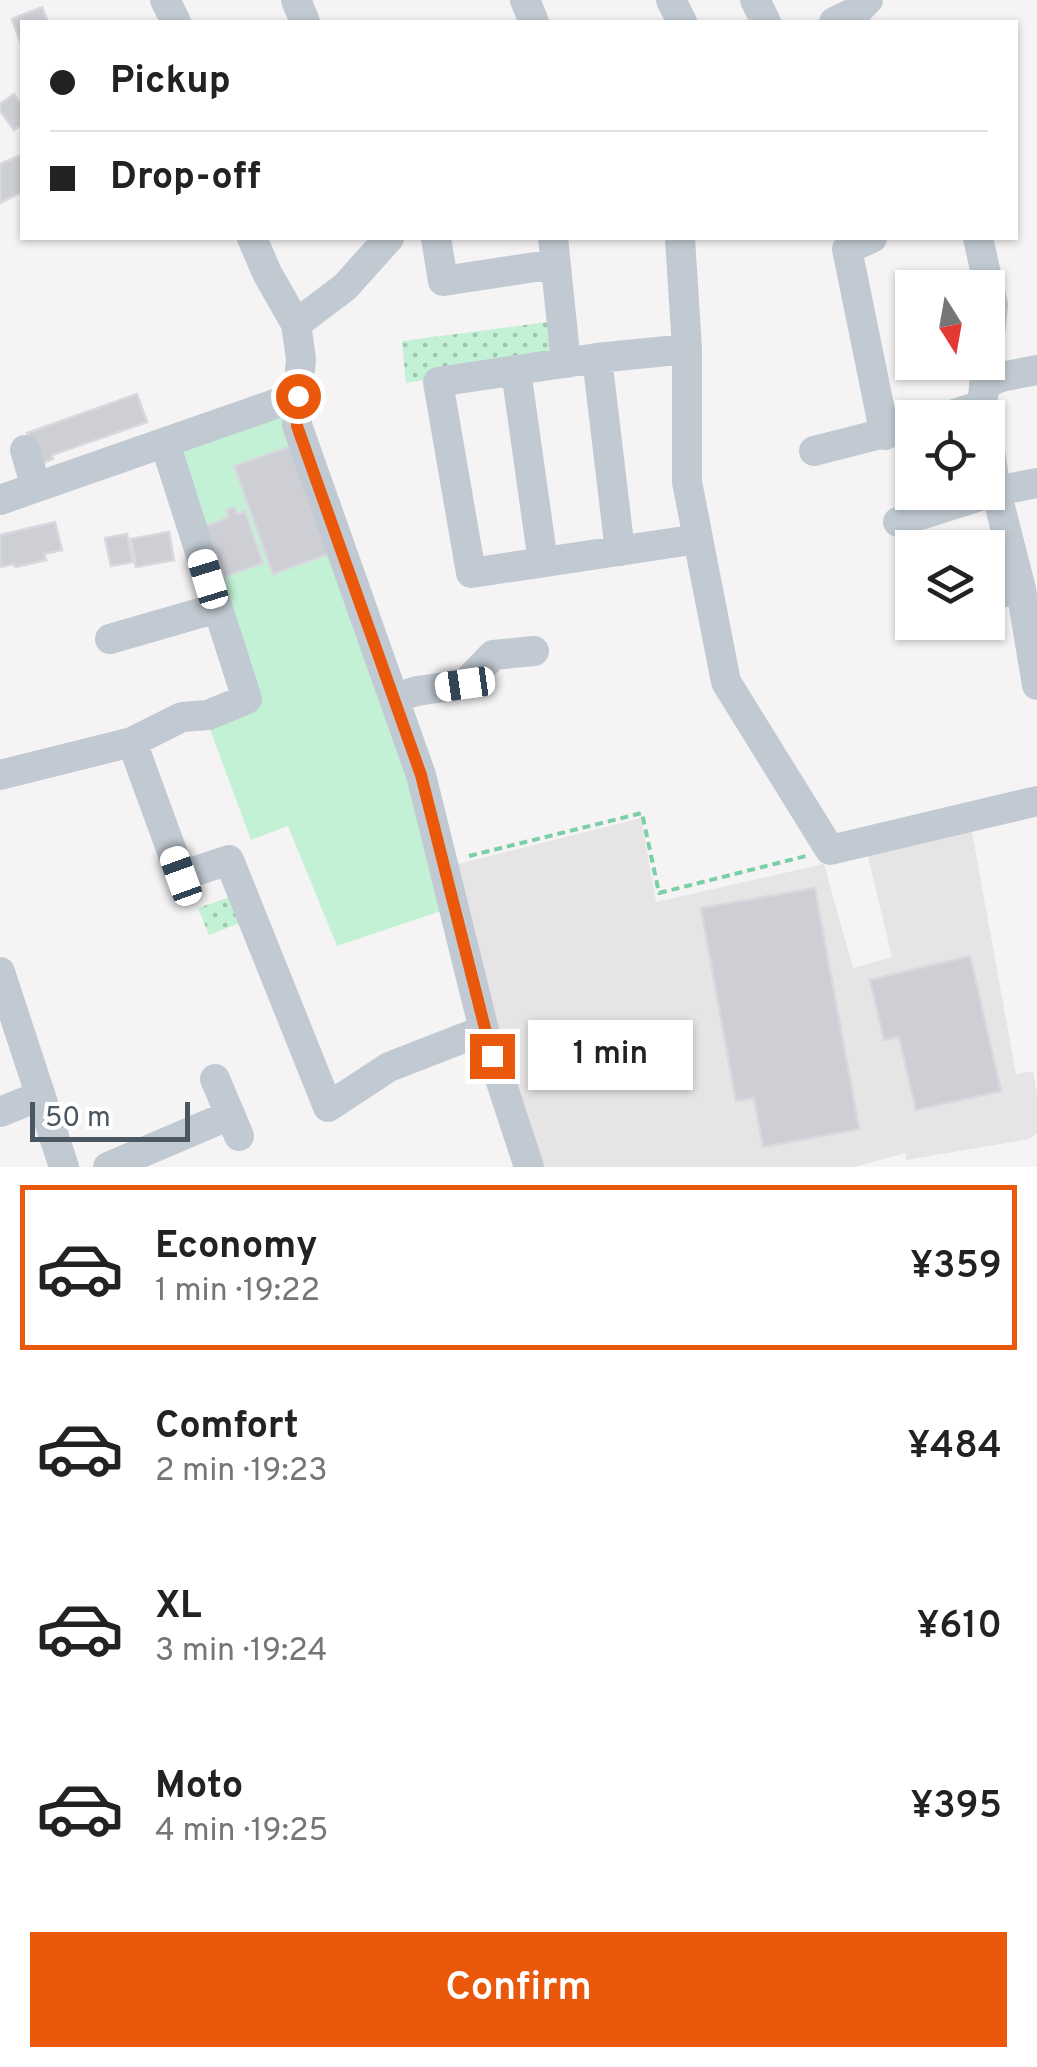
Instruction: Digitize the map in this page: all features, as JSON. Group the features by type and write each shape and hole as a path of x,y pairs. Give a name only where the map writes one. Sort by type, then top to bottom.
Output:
{"street":[{"path":"838,20 857,11 868,0"},
{"path":"253,240 296,324 301,359 297,426 421,775 484,1030 529,1167"},
{"path":"296,324 345,287 387,240"},
{"path":"436,240 444,281 554,251 566,363"},
{"path":"680,240 688,349 687,482 726,682 830,850 1037,800"},
{"path":"868,240 848,249 895,416"},
{"path":"978,240 985,270"},
{"path":"688,349 438,382 471,574 698,540"},
{"path":"597,358 620,551"},
{"path":"984,393 1001,378 1037,370"},
{"path":"516,371 543,562"},
{"path":"0,500 298,396"},
{"path":"814,450 895,431"},
{"path":"0,774 132,742 182,717 208,715 248,700 165,443"},
{"path":"25,450 36,487"},
{"path":"1005,489 1037,482"},
{"path":"898,522 936,510"},
{"path":"1001,510 1022,589 1037,685"},
{"path":"1005,592 1022,589"},
{"path":"110,639 217,608"},
{"path":"394,698 465,684 493,654 522,646"},
{"path":"132,742 181,876 229,860 328,1107 389,1066 484,1030"},
{"path":"0,972 64,1167"},
{"path":"108,1167 234,1126 215,1079"},
{"path":"0,1112 40,1096"}],"path":[{"path":"444,862 642,813 659,893 830,850"}],"shaded area":[{"path":"641,818 656,902 824,864 853,968 892,957 867,853 971,827 1016,1074 1033,1071 1037,1133 1029,1139 906,1160 906,1153 854,1167 544,1167 509,1076 458,864"}],"green space":[{"path":"555,321 559,358 406,383 402,341"},
{"path":"282,408 413,777 447,909 337,946 288,826 251,840 208,724 258,706 180,454 182,445"},
{"path":"242,893 253,918 209,935 198,908"}],"building":[{"path":"42,7 47,20 20,20 20,41 12,19"},
{"path":"14,94 20,104 20,126 14,130 0,111 0,104"},
{"path":"20,159 20,193 0,203 0,164"},
{"path":"137,394 147,422 52,455 53,459 38,465 27,433"},
{"path":"291,446 329,554 273,574 234,466"},
{"path":"235,507 237,514 245,511 263,563 224,577 206,526 229,517 226,510"},
{"path":"55,522 62,550 44,554 46,560 0,567 0,535"},
{"path":"169,532 174,560 136,567 131,539"},
{"path":"127,534 133,562 111,566 105,538"},
{"path":"815,888 859,1129 763,1147 754,1098 736,1101 701,908"},
{"path":"970,956 1001,1091 916,1110 899,1037 884,1040 870,980"}],"route":[{"path":"298,396 297,426 421,775 492,1056"}]}
